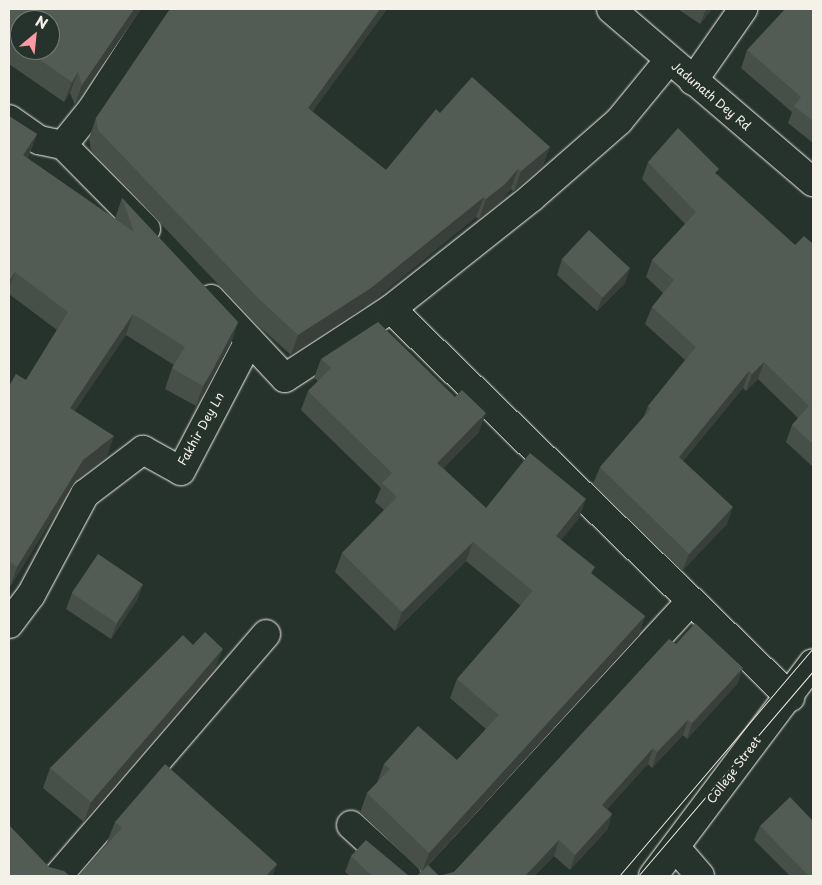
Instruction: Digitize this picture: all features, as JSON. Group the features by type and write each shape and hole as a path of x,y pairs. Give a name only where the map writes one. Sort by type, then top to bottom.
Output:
{"street":[{"path":"63,144 92,109 157,9"},
{"name":"Jadunath Dey Rd","path":"612,9 692,81 813,182"},
{"path":"692,81 743,9"},
{"path":"195,282 285,378 391,309 531,198 619,121 669,60"},
{"path":"9,120 38,140 63,144 161,245"},
{"path":"391,309 790,697"},
{"name":"Fakhir Dey Ln","path":"9,624 31,595 85,494 144,450 181,470 249,341"},
{"path":"437,876 691,601"},
{"path":"58,876 266,634"},
{"name":"College Street","path":"653,876 790,697 813,663"},
{"path":"350,825 407,876"},
{"path":"675,847 700,876"}],"building":[{"path":"9,9 134,9 82,85 78,72 72,82 40,60 60,60 60,10 10,10 9,38"},
{"path":"170,9 380,9 308,108 386,170 436,109 440,113 472,77 550,147 521,171 518,169 505,184 486,199 484,197 371,288 298,335 258,298 98,130 96,118"},
{"path":"785,9 813,9 813,121 794,106 801,97 747,50"},
{"path":"9,116 37,134 23,155 134,232 122,198 238,322 203,386 172,368 185,347 133,314 70,408 114,436 83,460 17,567 9,561 9,386 16,374 26,380 68,312 15,272 9,281"},
{"path":"678,128 719,169 715,173 795,245 804,236 813,244 813,444 792,425 809,406 764,362 752,374 749,371 679,457 733,507 689,554 600,467 651,409 648,406 696,347 652,307 674,280 652,260 696,212 648,162"},
{"path":"589,230 630,268 603,297 562,259"},
{"path":"378,322 455,397 462,390 486,413 437,463 486,508 530,453 586,499 556,536 595,567 591,573 645,616 429,853 367,793 390,769 384,764 418,726 457,760 499,715 457,679 533,591 473,542 402,612 342,553 397,497 382,483 392,473 308,391 331,368 321,359"},
{"path":"98,554 143,584 116,623 72,593"},
{"path":"695,623 743,668 692,723 688,720 657,752 653,748 602,805 612,814 575,855 559,840 525,876 439,876 454,872 669,639 676,644"},
{"path":"205,632 223,649 91,802 50,768 183,635 193,645"},
{"path":"165,764 277,864 266,876 78,876 122,828 115,822"},
{"path":"790,797 813,821 813,876 809,876 760,826"},
{"path":"9,825 49,867 64,871 70,876 9,876"},
{"path":"366,840 409,876 372,876 351,856"},
{"path":"428,865 439,876 409,876 418,875"}],"tram line":[{"path":"619,876 813,648"},
{"path":"638,876 813,671"}]}
